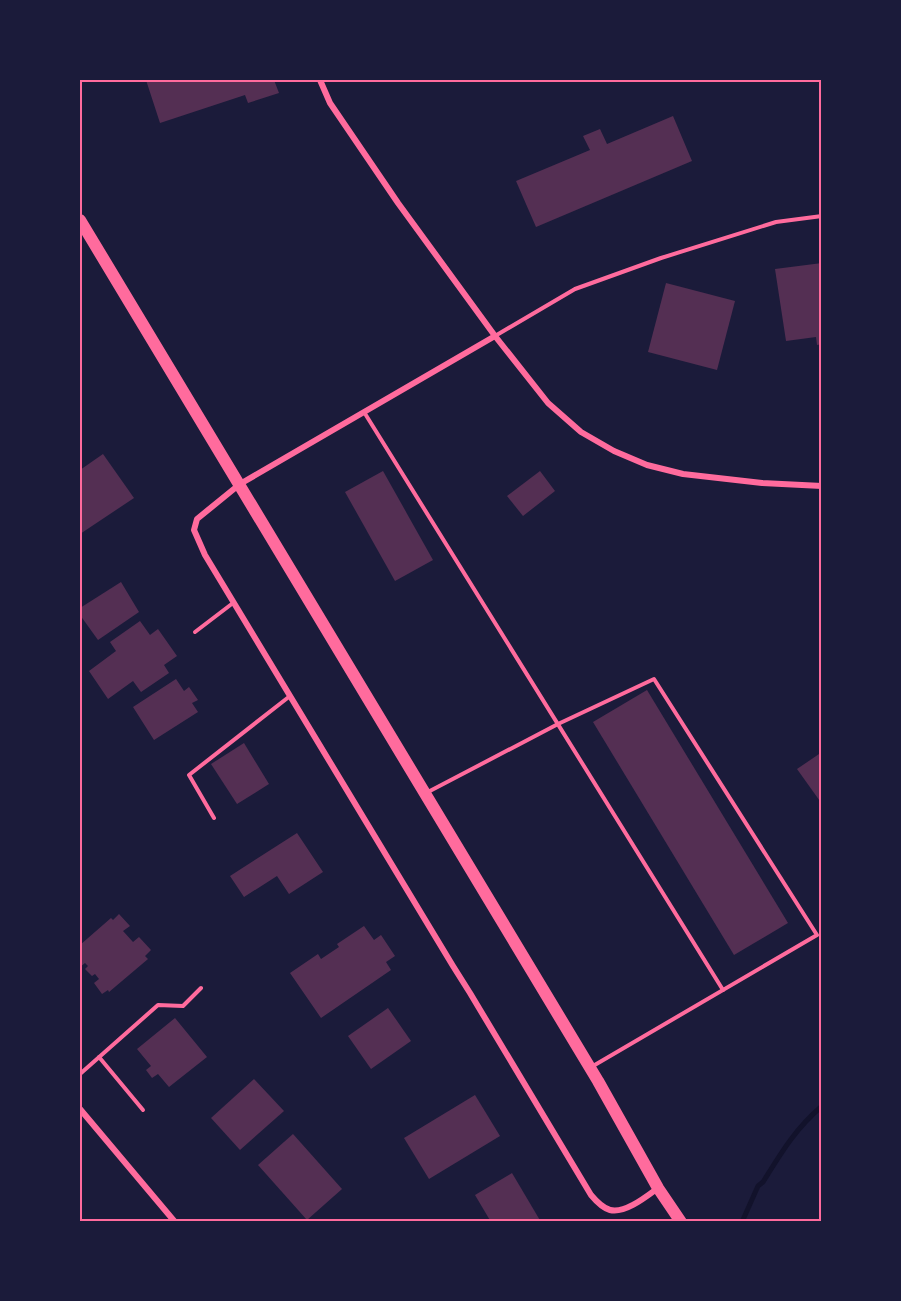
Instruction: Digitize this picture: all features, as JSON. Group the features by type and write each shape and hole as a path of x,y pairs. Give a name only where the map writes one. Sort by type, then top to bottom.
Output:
{"main road":[{"path":"80,220 590,1068 658,1188 681,1221"}],"street":[{"path":"320,80 330,102 398,203 495,336 548,403 581,432 614,451 647,465 683,474 762,483 822,486"},
{"path":"495,336 240,484 197,519 194,530 205,555 591,1195 599,1204 610,1210 622,1210 658,1188"},
{"path":"80,1109 175,1221"}],"lane":[{"path":"495,336 575,289 661,258 776,222 822,216"},
{"path":"364,412 723,990"},
{"path":"195,632 234,603"},
{"path":"425,794 558,724 654,679 817,935 590,1068"},
{"path":"214,818 189,775 290,696"},
{"path":"80,1074 158,1005 183,1006 201,988"},
{"path":"99,1057 143,1110"}],"building":[{"path":"146,80 274,80 279,93 248,103 245,95 160,123"},
{"path":"673,116 692,161 536,227 516,181 590,150 583,136 600,129 607,144"},
{"path":"822,263 822,344 817,345 816,337 786,341 775,269"},
{"path":"666,283 735,301 717,370 648,352"},
{"path":"103,454 134,498 80,534 80,470"},
{"path":"383,471 433,560 395,581 345,492"},
{"path":"540,471 555,491 523,516 507,496"},
{"path":"121,582 139,612 98,640 80,615 80,608"},
{"path":"140,621 150,635 158,629 177,656 164,665 169,673 141,692 133,681 108,699 89,671 116,651 110,642"},
{"path":"176,679 184,691 189,687 198,700 192,703 198,712 154,740 133,707"},
{"path":"647,690 788,923 734,955 593,722"},
{"path":"244,743 269,784 237,804 211,764"},
{"path":"822,752 822,804 797,769"},
{"path":"297,833 323,872 289,894 277,876 244,897 230,876"},
{"path":"119,914 130,926 123,931 133,942 139,937 151,950 145,956 148,959 109,992 108,990 102,994 94,983 99,979 95,974 92,976 85,969 88,966 85,963 80,967 80,945 111,918 113,920"},
{"path":"364,926 374,940 381,935 395,956 386,962 391,970 321,1018 290,973 318,954 321,959 339,947 337,944"},
{"path":"388,1008 411,1041 371,1069 348,1036"},
{"path":"175,1018 207,1057 169,1087 158,1074 152,1078 146,1070 151,1066 137,1049"},
{"path":"254,1079 284,1111 240,1150 211,1118"},
{"path":"475,1095 500,1136 429,1179 404,1138"},
{"path":"293,1134 342,1189 307,1220 258,1165"},
{"path":"512,1173 541,1222 491,1222 475,1195"}],"waterway":[{"path":"742,1222 758,1186 763,1182 782,1151 822,1106"}]}
